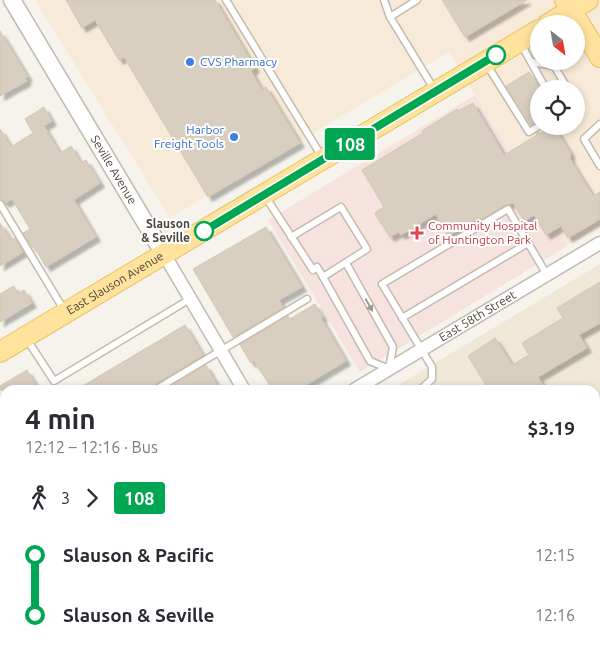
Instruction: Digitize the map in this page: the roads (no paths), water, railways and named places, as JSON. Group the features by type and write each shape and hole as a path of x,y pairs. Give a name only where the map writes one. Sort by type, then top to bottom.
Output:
{"main road":[{"path":"560,15 575,3 600,57"},
{"name":"East Slauson Avenue","path":"0,352 530,35"}],"street":[{"name":"Seville Avenue","path":"12,0 241,385"},
{"name":"East 58th Street","path":"363,385 600,243"}],"lane":[{"path":"226,0 324,160"},
{"path":"384,0 390,17 436,92"},
{"path":"390,17 417,0"},
{"path":"519,42 530,59"},
{"path":"484,62 530,131"},
{"path":"600,124 584,139 600,166"},
{"path":"265,194 313,270 317,267 323,276 370,361 389,370 393,347 346,263"},
{"path":"0,204 66,313"},
{"path":"291,237 341,207 367,250 323,276"},
{"path":"425,385 432,379 432,367 382,284 508,209 547,275"},
{"path":"402,318 528,244"},
{"path":"26,337 54,381 190,299"},
{"path":"163,385 306,299"}],"place":[{"name":"CVS Pharmacy","path":"190,62"},
{"name":"Harbor Freight Tools","path":"234,137"},
{"name":"Slauson & Seville","path":"204,231"},
{"name":"Community Hospital of Huntington Park","path":"417,233"}]}
